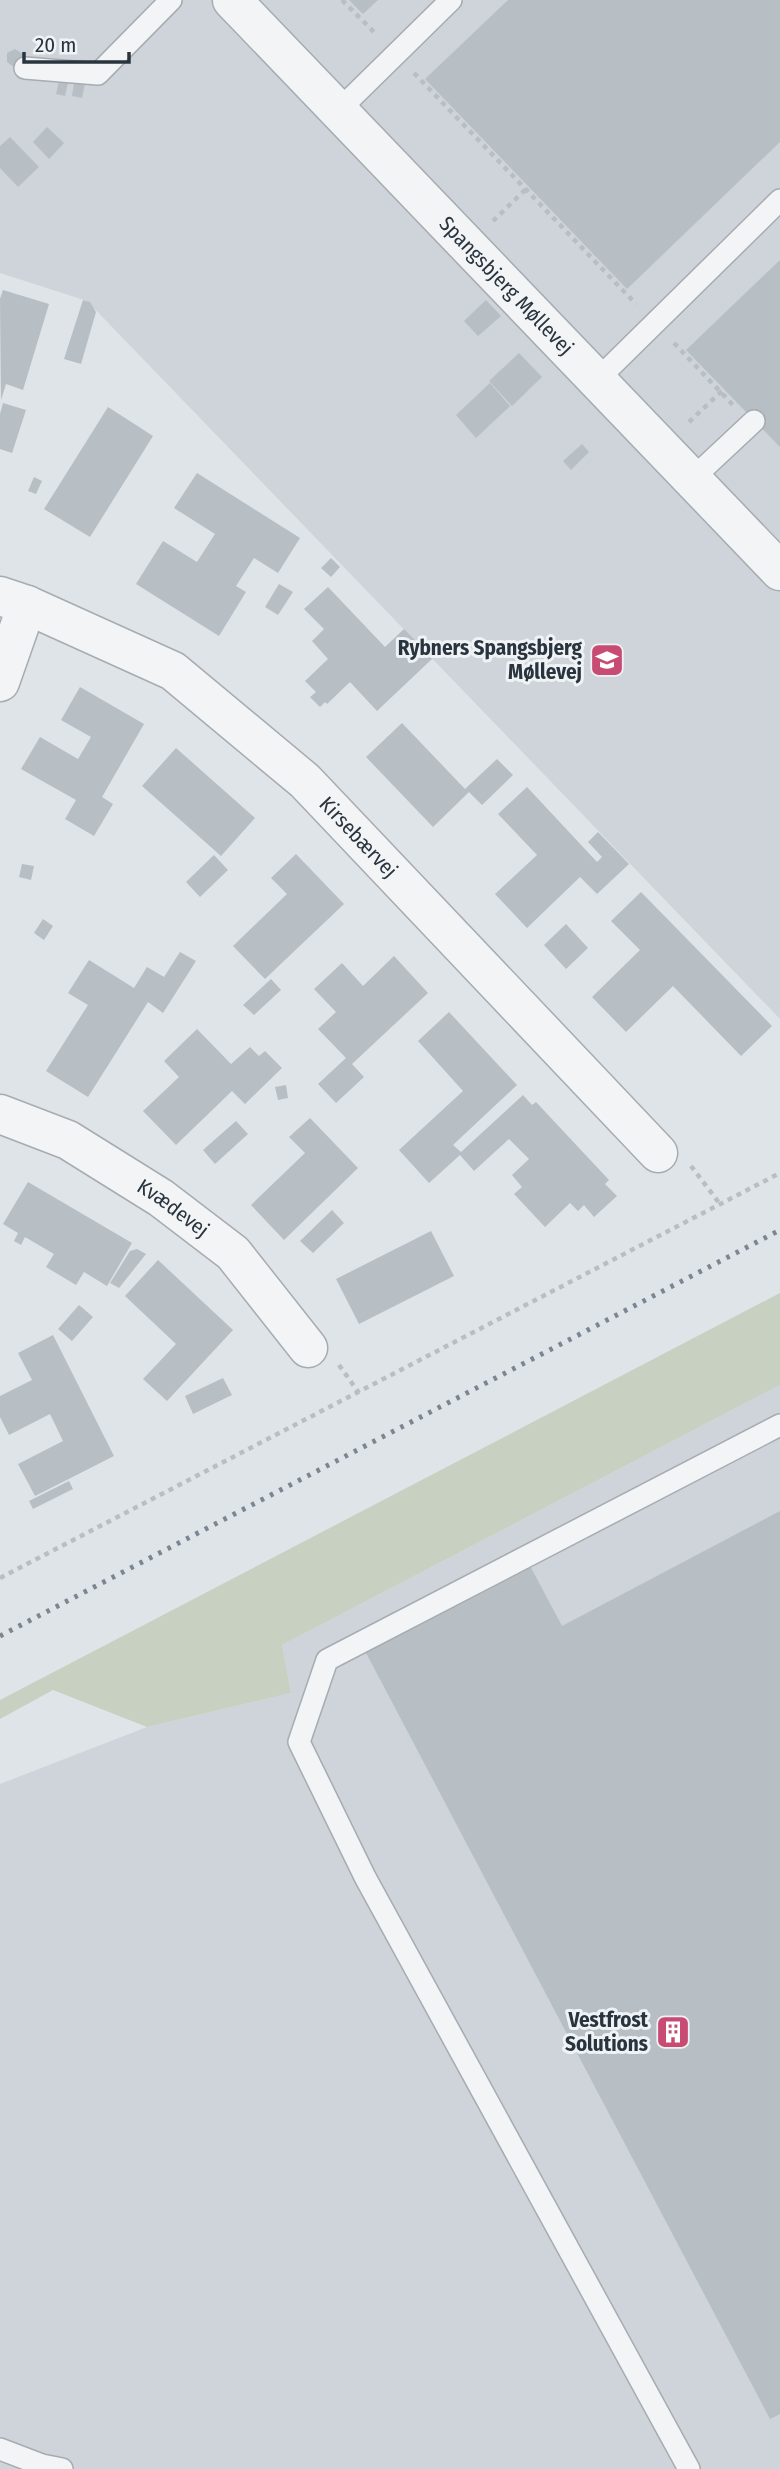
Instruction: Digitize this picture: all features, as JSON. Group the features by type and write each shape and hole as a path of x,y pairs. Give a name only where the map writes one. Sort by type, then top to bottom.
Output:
{"street":[{"name":"Spangsbjerg Møllevej","path":"232,0 692,479 777,561"},
{"path":"0,682 14,601"},
{"name":"Kirsebærvej","path":"14,601 173,671 305,781 658,1153"},
{"name":"Kvædevej","path":"0,1114 68,1140 161,1198 233,1253 308,1348"}],"lane":[{"path":"25,68 98,74 171,0"},
{"path":"338,111 452,0"},
{"path":"597,380 780,200"},
{"path":"692,479 753,422"},
{"path":"689,2469 365,1877 299,1742 327,1660 780,1425"},
{"path":"0,2449 62,2469"}],"path":[{"path":"342,0 753,422"},
{"path":"467,245 527,189"},
{"path":"665,451 676,433 722,390"},
{"path":"658,1153 689,1163 720,1204"},
{"path":"0,1578 780,1173"}],"shaded area":[{"name":"Rybners Spangsbjerg Møllevej","path":"0,0 780,0 780,1019 87,301 0,273"},
{"path":"780,1385 780,2469 0,2469 0,1784 147,1727 291,1693 282,1645"}],"green space":[{"path":"780,1293 780,1385 282,1645 291,1693 147,1727 53,1690 0,1719 0,1700"}],"building":[{"path":"349,0 378,0 363,14"},
{"path":"508,0 780,0 780,142 627,289 425,79"},
{"path":"15,49 23,54 22,63 14,67 7,62 7,53"},
{"path":"60,77 69,79 65,96 56,94"},
{"path":"74,83 85,84 82,98 72,96"},
{"path":"47,127 64,143 49,159 33,142"},
{"path":"10,137 39,167 18,187 0,168 0,146"},
{"path":"780,260 780,447 686,350"},
{"path":"3,290 49,304 23,390 6,384 1,400 0,299"},
{"path":"83,300 90,302 96,312 81,364 64,359"},
{"path":"486,300 501,316 478,336 464,321"},
{"path":"519,353 542,377 512,406 489,381"},
{"path":"490,383 510,406 476,438 456,415"},
{"path":"3,403 26,410 12,453 0,449 0,414"},
{"path":"108,407 153,436 90,537 44,509"},
{"path":"582,444 589,452 571,470 563,461"},
{"path":"197,473 300,538 278,573 254,558 236,586 246,592 219,636 136,584 163,541 197,562 215,534 174,508"},
{"path":"34,477 42,481 36,494 28,491"},
{"path":"331,558 340,567 331,577 321,568"},
{"path":"279,584 293,592 278,615 265,607"},
{"path":"328,587 385,647 404,629 433,658 377,711 350,682 327,704 325,702 320,707 310,697 316,692 305,681 328,659 312,641 324,629 304,609"},
{"path":"80,687 144,724 102,797 113,804 94,836 65,819 76,800 21,769 40,737 78,759 91,737 61,720"},
{"path":"402,723 465,789 497,759 513,775 482,805 469,792 433,827 366,757"},
{"path":"176,748 255,818 221,856 142,786"},
{"path":"527,787 597,862 602,857 588,842 598,832 629,864 597,894 580,877 527,928 495,894 537,855 498,814"},
{"path":"296,854 344,904 265,979 233,946 287,894 271,878"},
{"path":"214,855 228,870 200,897 186,882"},
{"path":"22,864 34,866 31,880 19,877"},
{"path":"641,892 772,1026 741,1056 673,986 626,1032 592,997 640,950 611,921"},
{"path":"43,919 53,926 44,940 34,933"},
{"path":"566,924 588,948 566,969 544,945"},
{"path":"180,952 196,961 163,1013 148,1002 88,1097 46,1071 88,1005 68,993 89,960 134,988 147,967 164,977"},
{"path":"394,956 428,993 352,1064 364,1077 336,1103 318,1084 346,1058 318,1029 336,1012 314,989 342,963 363,986"},
{"path":"271,979 281,990 254,1015 243,1005"},
{"path":"449,1012 517,1085 453,1145 461,1152 523,1095 532,1105 536,1102 609,1180 605,1184 617,1196 594,1217 584,1205 578,1211 570,1203 545,1227 514,1194 522,1187 512,1175 529,1159 509,1139 474,1171 460,1155 429,1183 399,1150 463,1091 418,1041"},
{"path":"197,1029 231,1064 250,1047 259,1056 265,1051 282,1068 245,1104 232,1091 176,1145 143,1111 179,1077 164,1061"},
{"path":"286,1085 288,1098 278,1100 275,1087"},
{"path":"310,1118 358,1168 284,1240 251,1205 305,1153 289,1137"},
{"path":"236,1121 248,1134 215,1164 203,1150"},
{"path":"28,1182 132,1243 107,1286 84,1272 76,1285 46,1267 54,1254 25,1237 21,1245 14,1241 18,1233 3,1224"},
{"path":"332,1210 344,1223 313,1253 300,1241"},
{"path":"431,1231 454,1276 359,1324 336,1279"},
{"path":"137,1249 146,1254 119,1288 110,1283 130,1251"},
{"path":"158,1260 233,1330 167,1401 143,1379 176,1344 125,1296"},
{"path":"79,1305 93,1317 72,1341 58,1329"},
{"path":"53,1335 114,1456 35,1496 18,1464 63,1441 50,1414 9,1435 0,1417 0,1396 32,1380 18,1353"},
{"path":"223,1378 232,1395 193,1414 185,1396"},
{"path":"69,1481 73,1489 33,1509 29,1501"},
{"name":"Vestfrost Solutions","path":"780,1511 780,2414 770,2419 364,1649 528,1562 562,1626"}],"railway":[{"path":"0,1636 780,1230"}],"place":[{"name":"Rybners Spangsbjerg Møllevej","path":"607,660"},
{"name":"Vestfrost Solutions","path":"673,2032"}]}
